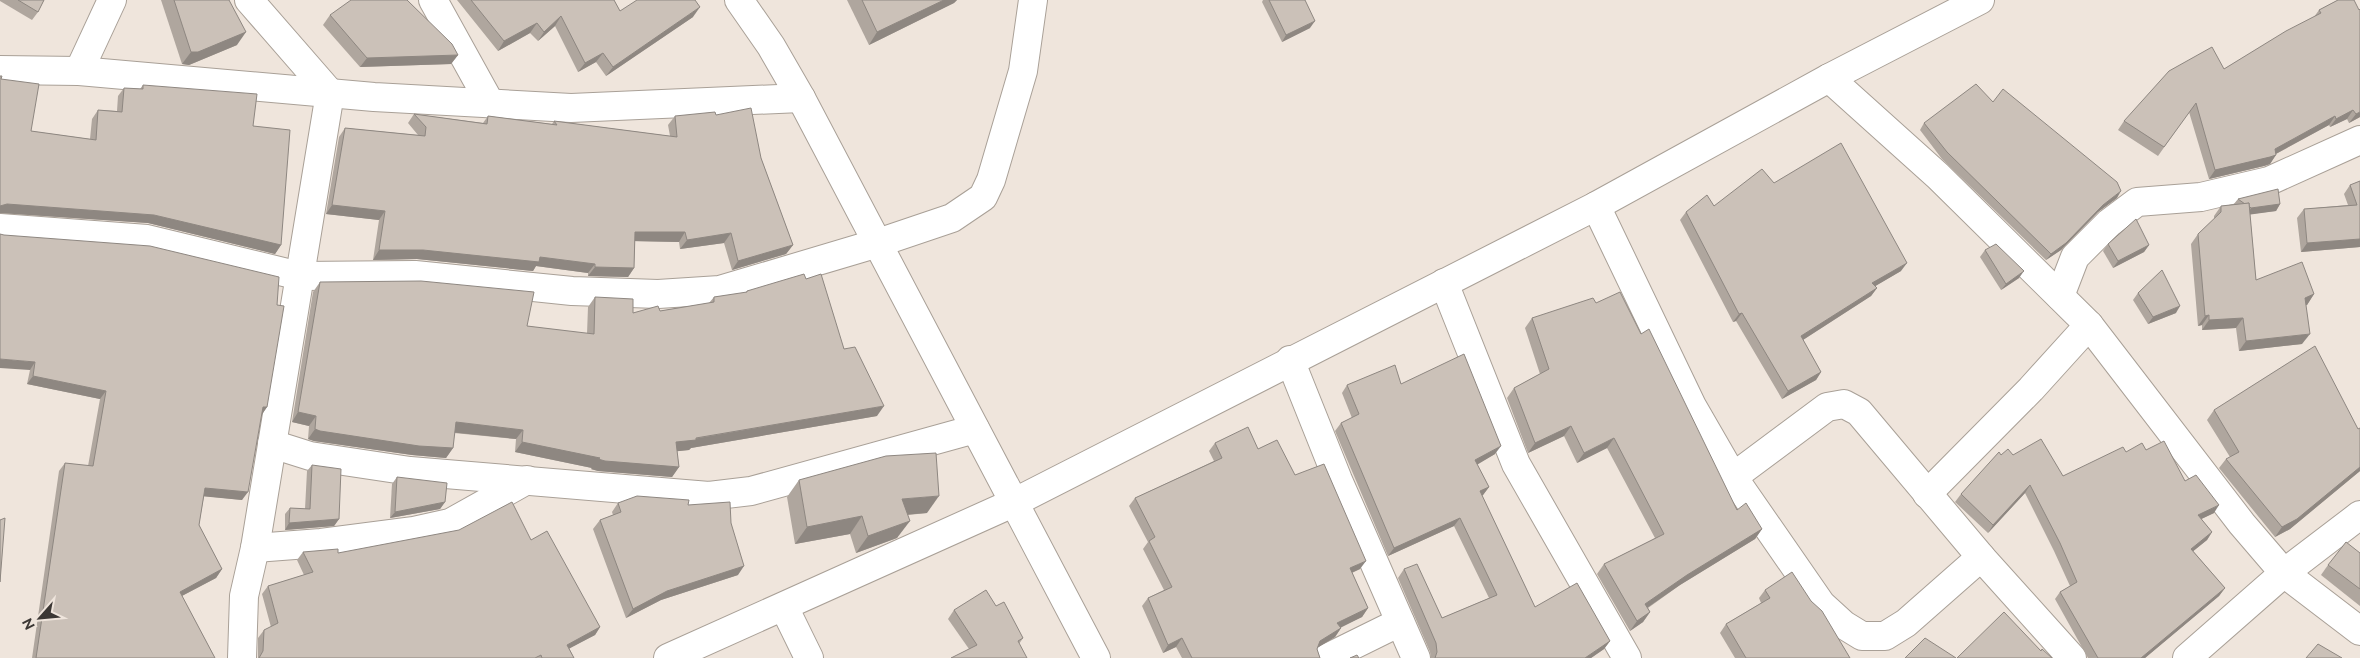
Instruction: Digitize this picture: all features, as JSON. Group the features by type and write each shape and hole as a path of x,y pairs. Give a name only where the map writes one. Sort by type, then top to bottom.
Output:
{"street":[{"path":"79,71 112,0"},
{"path":"249,0 330,93"},
{"path":"433,0 490,103"},
{"path":"740,0 771,46 802,98 1096,658"},
{"path":"0,228 146,240 300,276 415,275 572,291 658,294 720,290 878,243 952,218 983,197 991,180 1023,71 1033,0"},
{"path":"668,658 695,653 784,607 1013,503 1290,360 1596,206 1829,78 1980,0"},
{"path":"0,70 79,71 330,93 571,108 802,98"},
{"path":"1829,78 1938,176 2089,325 2242,524 2284,573 2360,631"},
{"path":"242,658 244,596 255,548 330,93"},
{"path":"2060,296 2075,257 2109,224 2136,202 2200,198 2268,181 2360,140"},
{"path":"1596,206 1692,406 1733,477 1821,604 1844,625 1862,636 1884,636 1906,623 1981,558"},
{"path":"1444,284 1516,464 1628,658"},
{"path":"1927,494 2031,389 2089,325"},
{"path":"1290,360 1338,480 1416,658"},
{"path":"1733,477 1827,407 1844,404 1858,412 1981,558 2072,658"},
{"path":"272,444 310,456 410,471 709,496 751,491 975,429"},
{"path":"255,548 321,543 414,531 450,523 526,480"},
{"path":"2187,658 2284,573 2360,515"},
{"path":"784,607 809,658"},
{"path":"1327,658 1400,622"}],"building":[{"path":"18,0 44,0 38,12"},
{"path":"174,0 229,0 246,32 198,52 191,52"},
{"path":"351,0 407,0 452,44 458,55 367,58 330,15"},
{"path":"471,0 614,0 620,11 637,0 695,0 700,7 613,67 603,53 585,63 561,16 544,32 537,23 504,41"},
{"path":"862,0 944,0 877,32"},
{"path":"1269,0 1305,0 1315,21 1286,35"},
{"path":"2338,0 2354,0 2360,9 2360,112 2356,114 2353,110 2336,119 2335,116 2275,149 2276,155 2215,170 2196,103 2164,147 2124,121 2169,71 2212,47 2224,69 2286,31 2321,13 2319,10"},
{"path":"0,76 2,76 1,79 39,84 31,131 96,140 98,110 122,112 124,88 143,89 143,85 257,94 253,126 290,130 281,245 154,215 7,204 0,206"},
{"path":"1976,84 1993,102 2003,89 2117,182 2121,191 2103,205 2066,243 2051,254 1947,152 1924,123"},
{"path":"751,108 761,158 793,245 738,261 731,233 687,240 685,232 635,232 634,268 595,267 595,264 540,257 539,262 423,250 379,250 385,211 332,205 345,128 425,136 426,127 414,114 487,124 488,116 557,125 554,121 677,137 675,116 715,112 716,115"},
{"path":"1841,143 1907,263 1872,283 1877,288 1801,336 1821,372 1788,391 1742,313 1739,314 1686,212 1707,195 1714,206 1762,169 1774,183"},
{"path":"2360,181 2360,239 2307,243 2304,209 2357,205 2350,185"},
{"path":"2278,189 2280,204 2251,208 2249,203 2245,204 2238,199"},
{"path":"2249,203 2256,280 2302,262 2314,294 2305,298 2310,334 2246,341 2243,318 2209,320 2209,315 2205,316 2198,234 2221,212 2221,206"},
{"path":"2136,219 2149,245 2118,261 2108,244"},
{"path":"0,234 150,246 279,277 277,305 284,306 267,407 263,407 248,492 205,488 199,525 222,569 180,592 215,658 36,658 65,463 93,466 106,391 33,376 35,362 0,359"},
{"path":"1996,244 2024,271 2006,284 1985,250"},
{"path":"2162,270 2180,306 2153,317 2138,293"},
{"path":"804,274 806,279 821,274 844,349 855,347 884,406 676,442 679,467 605,461 598,459 600,458 522,442 523,430 456,422 453,448 419,446 320,431 315,429 316,416 298,412 320,282 421,281 534,292 527,326 594,334 595,297 633,299 633,313 658,306 660,311 714,302 714,297 747,292"},
{"path":"1620,292 1641,334 1649,329 1737,510 1746,503 1762,529 1687,575 1645,604 1650,612 1637,621 1604,564 1664,534 1614,438 1584,453 1571,426 1535,443 1514,388 1549,369 1532,318 1593,298 1596,303"},
{"path":"2315,346 2358,429 2360,428 2360,467 2297,519 2282,527 2226,459 2239,452 2214,410"},
{"path":"1464,354 1501,446 1475,460 1489,487 1480,491 1535,607 1577,583 1610,641 1585,658 1435,658 1437,652 1436,643 1404,569 1417,564 1442,618 1497,595 1460,518 1394,548 1341,423 1359,414 1347,385 1395,365 1401,384"},
{"path":"1248,427 1258,449 1277,440 1295,475 1324,464 1366,561 1350,568 1368,608 1337,623 1341,628 1320,641 1317,649 1320,658 1192,658 1182,638 1168,645 1148,598 1172,587 1149,541 1155,537 1135,498 1222,458 1215,443"},
{"path":"2041,439 2063,476 2123,447 2126,452 2142,443 2146,450 2164,441 2185,481 2196,475 2219,505 2198,515 2212,532 2191,549 2225,588 2141,658 2098,658 2060,592 2077,582 2060,543 2030,485 1993,525 1961,494 1999,452 2001,455 2008,449 2013,455"},
{"path":"936,453 939,496 902,499 910,521 868,536 862,516 807,527 799,480 886,456"},
{"path":"312,465 341,469 339,519 289,523 290,508 310,509"},
{"path":"397,477 447,483 445,502 395,512"},
{"path":"637,496 689,500 688,505 730,502 731,523 744,566 667,591 633,609 600,520 621,512 618,503"},
{"path":"512,502 531,540 547,531 600,627 567,645 574,658 542,658 541,655 535,658 259,658 263,651 264,630 278,623 268,586 313,572 303,552 338,549 338,553 459,530"},
{"path":"5,518 0,582 0,520"},
{"path":"2346,542 2360,553 2360,589 2328,565"},
{"path":"1792,572 1811,601 1822,611 1850,658 1746,658 1726,624 1770,598 1765,590"},
{"path":"986,590 996,606 1004,602 1023,638 1018,641 1027,658 951,658 977,645 954,610"},
{"path":"2004,612 2041,651 2042,649 2052,658 1957,658"},
{"path":"1925,638 1956,658 1905,658"},
{"path":"2318,644 2342,658 2306,658"}]}
